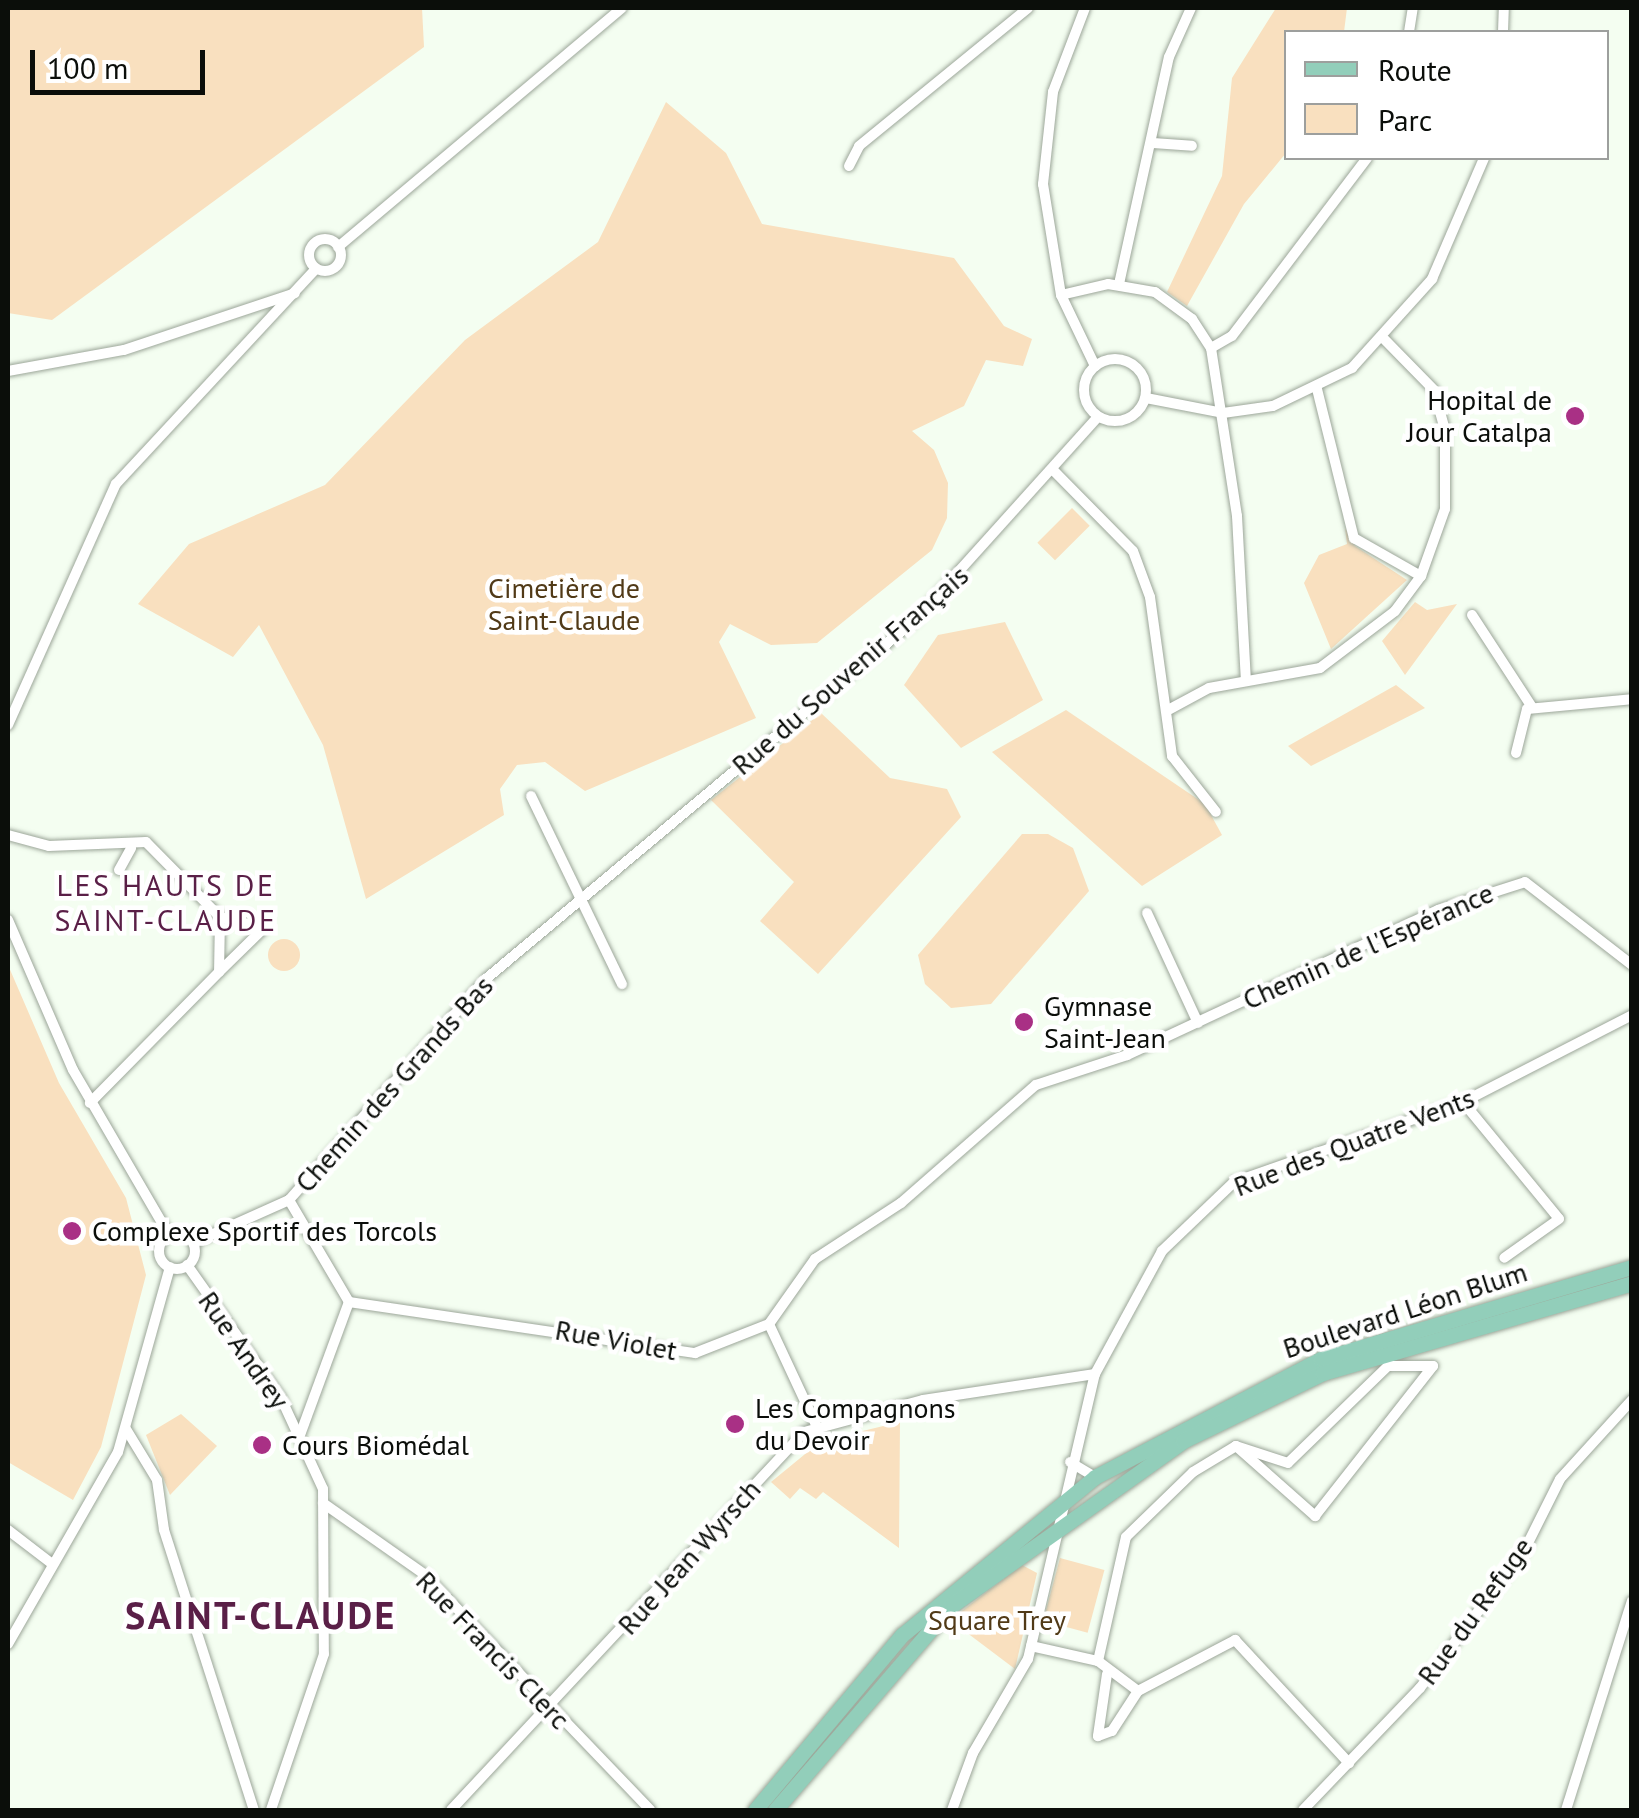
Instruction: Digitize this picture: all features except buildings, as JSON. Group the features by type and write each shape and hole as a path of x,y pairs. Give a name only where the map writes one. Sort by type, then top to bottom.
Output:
{"main road":[{"name":"Boulevard Léon Blum","path":"755,1810 902,1634 1061,1500 1096,1477 1321,1359 1632,1266"},
{"name":"Boulevard Léon Blum","path":"775,1810 951,1606 1056,1527 1183,1441 1323,1373 1632,1283"}],"street":[{"path":"316,269 336,266 338,247 622,8"},
{"path":"849,166 859,146 1028,8"},
{"path":"1120,284 1169,57 1191,8"},
{"path":"1080,9 1044,146 1046,231 1062,294 1095,366 1083,392 1098,417 1126,420 1146,398"},
{"path":"1153,144 1192,146"},
{"path":"1211,348 1232,336 1365,160"},
{"path":"1146,398 1223,414 1317,389 1384,339 1439,266 1483,160"},
{"path":"8,725 116,484 300,291 316,269 315,243 338,247"},
{"path":"1062,294 1120,284 1174,303 1211,348 1223,414 1246,680"},
{"path":"8,371 124,350 300,291"},
{"path":"264,304 276,320"},
{"path":"1170,709 1246,680 1320,668 1395,611 1421,576 1445,509 1445,430 1434,390 1384,339"},
{"path":"1095,366 1134,365 1146,398"},
{"path":"1317,389 1354,538 1421,576"},
{"name":"Rue du Souvenir Français","path":"578,898 915,620 1054,472 1098,417"},
{"path":"1054,472 1132,550 1170,709 1172,756 1216,812"},
{"path":"1472,615 1532,707"},
{"path":"1516,754 1516,725 1532,707 1632,700"},
{"path":"531,796 622,984"},
{"path":"8,834 38,846 131,848 146,842 220,917 264,928 90,1103"},
{"path":"119,870 131,848"},
{"name":"Chemin de l'Espérance","path":"769,1324 815,1259 902,1203 1036,1085 1198,1022 1512,882 1538,888 1632,965"},
{"name":"Chemin des Grands Bas","path":"192,1243 289,1200 487,978 578,898"},
{"path":"1147,912 1198,1022"},
{"path":"220,917 220,972"},
{"path":"8,920 90,1103 169,1235 192,1243 188,1266 170,1268"},
{"name":"Rue des Quatre Vents","path":"952,1810 1032,1646 1061,1500 1094,1374 1162,1251 1234,1182 1463,1102 1632,1015"},
{"path":"1463,1102 1559,1219"},
{"path":"289,1200 349,1302"},
{"path":"1504,1258 1572,1212"},
{"path":"169,1235 159,1254 170,1268"},
{"name":"Rue Andrey","path":"188,1266 300,1434 323,1503 324,1654 272,1810"},
{"path":"8,1644 52,1562 96,1499 126,1430 170,1268"},
{"name":"Rue Violet","path":"349,1302 694,1353 769,1324"},
{"name":"Rue Andrey","path":"300,1434 349,1302"},
{"path":"769,1324 816,1424 1094,1374"},
{"path":"1388,1366 1433,1366 1315,1516 1260,1472 1236,1446 1288,1463 1388,1366"},
{"name":"Rue du Refuge","path":"1303,1810 1420,1688 1524,1551 1560,1479 1632,1400"},
{"name":"Rue Jean Wyrsch","path":"451,1810 549,1712 816,1424"},
{"path":"126,1430 157,1480 164,1530 254,1810"},
{"path":"1098,1661 1132,1527 1236,1446"},
{"path":"1070,1462 1096,1477"},
{"name":"Rue Francis Clerc","path":"323,1503 424,1574 549,1712 650,1810"},
{"path":"8,1530 52,1562"},
{"name":"Boulevard Léon Blum","path":"951,1606 1028,1555 1048,1567"},
{"path":"1566,1810 1632,1601"},
{"path":"1107,1674 1098,1736 1112,1732 1138,1691 1234,1640 1349,1763"},
{"path":"1032,1646 1098,1661 1107,1674 1138,1691"}],"green space":[{"path":"8,8 422,8 424,47 52,320 8,313"},
{"path":"1276,8 1347,8 1344,30 1284,30 1284,155 1244,204 1187,306 1167,292 1222,176 1232,78"},
{"name":"Cimetière de Saint-Claude","path":"666,102 726,153 762,224 954,258 1004,326 1032,339 1023,366 986,360 964,406 912,431 934,450 948,483 947,518 932,550 817,643 771,645 730,624 719,642 756,718 585,791 545,762 517,765 500,789 504,815 366,899 323,745 259,625 233,657 138,604 189,544 325,485 465,340 598,242"},
{"path":"1072,508 1090,526 1055,560 1037,543"},
{"path":"1345,528 1355,546 1407,580 1331,649 1304,583 1319,555 1347,544"},
{"path":"1415,602 1427,610 1457,604 1405,675 1382,641"},
{"path":"1005,622 1043,700 961,748 904,685 938,635"},
{"path":"1396,685 1425,708 1311,766 1288,746"},
{"path":"1066,710 1205,804 1222,835 1142,886 992,752"},
{"path":"821,713 890,778 947,789 961,817 818,974 760,921 794,882 711,800"},
{"path":"1022,834 1048,834 1073,848 1089,891 991,1004 951,1008 925,984 918,955"},
{"path":"284,939 295,944 300,955 295,966 284,971 273,966 268,955 273,944"},
{"name":"Complexe Sportif des Torcols","path":"8,965 59,1083 126,1198 146,1275 101,1447 73,1500 8,1462"},
{"path":"181,1414 217,1446 170,1495 146,1435"},
{"path":"900,1422 899,1548 823,1492 816,1499 800,1488 790,1499 771,1482 821,1441"},
{"path":"1060,1558 1104,1570 1088,1633 1043,1621"},
{"name":"Square Trey","path":"1022,1565 1037,1573 1015,1669 950,1620"}],"place":[{"name":"Hopital de Jour Catalpa","path":"1575,416"},
{"name":"Gymnase Saint-Jean","path":"1024,1022"},
{"name":"Complexe Sportif des Torcols","path":"72,1231"},
{"name":"Les Compagnons du Devoir","path":"735,1424"},
{"name":"Cours Biomédal","path":"262,1445"}],"district":[{"name":"LES HAUTS DE SAINT-CLAUDE","path":"166,902"},
{"name":"SAINT-CLAUDE","path":"261,1615"}]}
